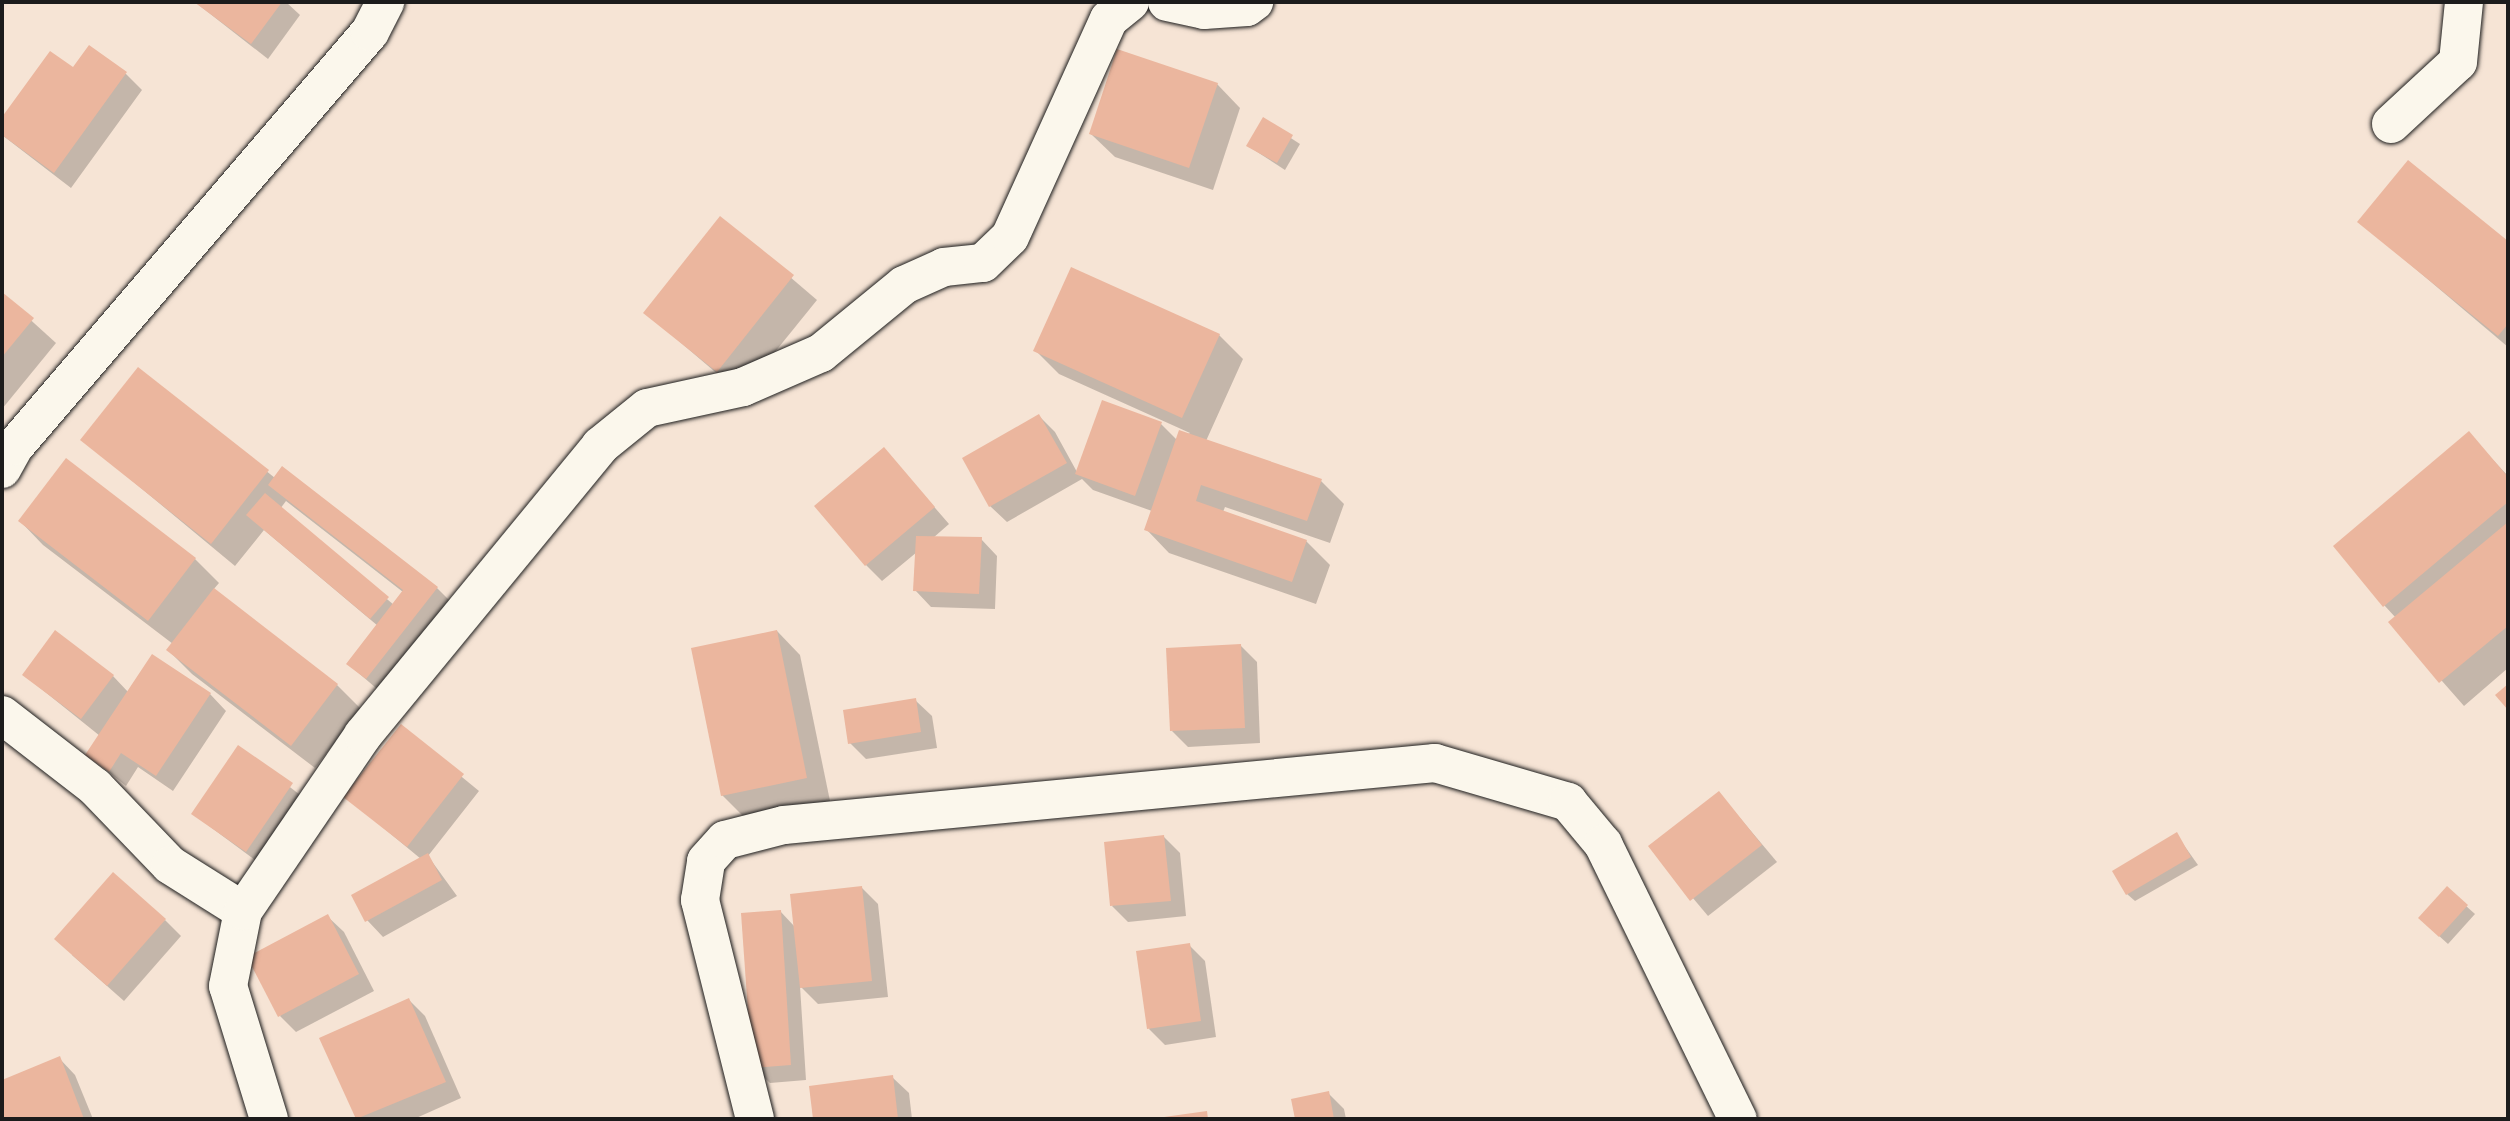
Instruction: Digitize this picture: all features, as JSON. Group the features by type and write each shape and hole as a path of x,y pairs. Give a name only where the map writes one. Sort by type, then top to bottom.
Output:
{"street":[{"path":"2,469 15,446 370,32 385,2"},
{"path":"269,1119 228,986 243,911 363,735 600,446 647,408 743,387 821,353 904,285 944,267 983,263 1010,237 1109,19 1130,2"},
{"path":"1167,2 1204,10 1247,6 1254,2"},
{"path":"2391,124 2458,62 2464,2"},
{"path":"2,715 95,787 170,865 243,911"},
{"path":"755,1119 700,900 706,861 725,840 784,825 1435,763 1568,802 1603,844 1738,1119"}],"building":[{"path":"194,2 282,2 251,44"},
{"path":"89,45 127,72 54,173 2,135 2,117 50,51 73,67"},
{"path":"1117,49 1218,83 1189,168 1089,134"},
{"path":"1263,117 1293,135 1277,163 1246,146"},
{"path":"2408,160 2508,241 2508,324 2498,336 2357,222"},
{"path":"720,216 794,275 717,372 643,313"},
{"path":"1071,267 1220,334 1182,418 1033,351"},
{"path":"2,292 34,318 2,357"},
{"path":"138,367 269,470 211,544 80,440"},
{"path":"1102,400 1162,422 1135,496 1075,474"},
{"path":"1039,414 1067,463 989,507 962,458"},
{"path":"1179,430 1322,479 1307,521 1201,485 1196,501 1307,540 1292,582 1144,530"},
{"path":"2469,431 2508,477 2508,502 2383,607 2333,546"},
{"path":"884,447 935,507 865,566 814,506"},
{"path":"66,458 196,558 148,621 18,521"},
{"path":"282,466 438,587 366,679 346,664 403,590 268,485"},
{"path":"265,493 389,597 370,619 246,515"},
{"path":"2508,522 2508,626 2439,683 2388,622"},
{"path":"916,536 982,537 979,594 913,591"},
{"path":"214,588 338,684 291,746 166,650"},
{"path":"55,630 114,675 81,719 22,675"},
{"path":"777,630 807,778 721,796 691,648"},
{"path":"1241,644 1245,728 1170,731 1166,648"},
{"path":"152,654 211,693 156,776 121,753 109,772 85,755"},
{"path":"2508,684 2508,710 2495,695"},
{"path":"916,698 921,732 848,744 843,710"},
{"path":"401,724 464,774 407,847 343,797"},
{"path":"238,745 293,783 246,852 191,814"},
{"path":"1719,791 1762,845 1690,901 1648,846"},
{"path":"2177,832 2191,857 2126,895 2112,871"},
{"path":"1164,835 1171,901 1110,906 1104,842"},
{"path":"428,853 442,880 365,922 351,895"},
{"path":"113,872 166,919 107,986 54,939"},
{"path":"862,886 872,981 800,988 790,894"},
{"path":"2447,886 2468,905 2439,937 2418,918"},
{"path":"781,910 791,1065 752,1068 741,913"},
{"path":"328,914 359,974 278,1017 247,957"},
{"path":"1190,943 1201,1021 1147,1029 1136,951"},
{"path":"409,998 446,1082 356,1119 319,1038"},
{"path":"60,1056 84,1119 2,1119 2,1080"},
{"path":"893,1075 898,1119 813,1119 809,1086"},
{"path":"1329,1091 1334,1119 1295,1119 1291,1099"},
{"path":"1207,1111 1208,1119 1157,1119 1157,1118"}]}
